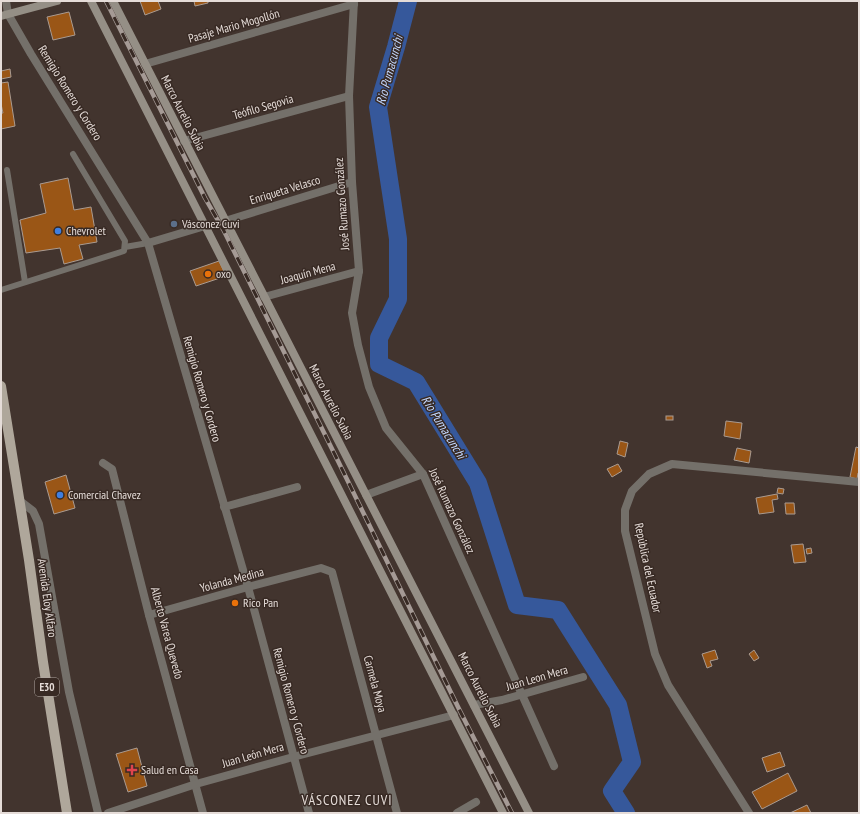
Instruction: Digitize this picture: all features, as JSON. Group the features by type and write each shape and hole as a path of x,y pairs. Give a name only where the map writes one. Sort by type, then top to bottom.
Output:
{"main road":[{"path":"5,15 57,1"},
{"path":"90,1 503,813"},
{"name":"Marco Aurelio Subia","path":"112,1 529,813"},
{"name":"Avenida Eloy Alfaro","path":"1,386 20,501 43,662 67,813"}],"street":[{"name":"Remigio Romero y Cordero","path":"6,1 5,15 31,54 148,243 248,587 309,813"},
{"name":"Pasaje Mario Mogollón","path":"145,64 354,3"},
{"name":"José Rumazo González","path":"354,3 349,96 352,182 359,271 352,313 368,387 386,428 423,474 554,766"},
{"name":"Teófilo Segovia","path":"184,141 349,96"},
{"name":"Enriqueta Velasco","path":"225,221 352,182"},
{"path":"148,243 205,226"},
{"name":"Joaquín Mena","path":"264,297 359,271"},
{"name":"Alberto Varea Quevedo","path":"103,463 112,469 149,615 203,813"},
{"name":"República del Ecuador","path":"749,813 668,685 655,654 625,531 625,510 632,491 649,474 672,464 859,482"},
{"path":"366,495 423,474"},
{"path":"224,507 296,487"},
{"path":"20,501 33,511 39,524 69,692 98,813"},
{"name":"Yolanda Medina","path":"149,615 321,568"},
{"name":"Carmela Moya","path":"321,568 332,572 397,813"},
{"name":"Juan Leon Mera","path":"474,705 502,700 583,677"},
{"name":"Juan León Mera","path":"108,813 196,784 454,715"},
{"path":"458,813 476,802"}],"lane":[{"path":"1,290 124,251 125,241 73,154"},
{"path":"7,170 25,282"},
{"path":"125,246 148,243"}],"building":[{"path":"140,1 158,1 161,9 145,15"},
{"path":"194,1 208,1 208,3 195,6"},
{"path":"69,12 75,35 53,40 47,17"},
{"path":"10,69 11,77 1,79 1,71"},
{"path":"8,82 15,126 1,129 1,113 3,113 1,104 1,83"},
{"name":"Chevrolet","path":"68,178 74,210 91,207 97,242 79,245 83,259 64,264 60,248 26,253 20,220 46,213 40,184"},
{"name":"oxo","path":"219,261 226,276 196,286 190,271"},
{"path":"666,416 673,416 673,420 666,420"},
{"path":"726,421 742,423 740,439 724,436"},
{"path":"620,441 628,443 625,457 617,454"},
{"path":"856,447 859,448 859,473 857,479 850,477"},
{"path":"737,448 751,451 749,463 734,460"},
{"path":"618,464 622,471 612,477 607,469"},
{"name":"Comercial Chavez","path":"66,475 75,508 54,514 45,482"},
{"path":"778,488 784,489 783,494 777,493"},
{"path":"777,494 778,499 772,500 774,512 759,514 756,498"},
{"path":"785,503 794,503 795,514 786,514"},
{"path":"803,544 806,562 794,563 791,545"},
{"path":"811,548 812,553 807,554 806,549"},
{"path":"715,650 718,659 710,661 712,666 707,668 702,654"},
{"path":"754,650 759,658 754,661 749,654"},
{"name":"Salud en Casa","path":"137,748 147,786 128,792 116,754"},
{"path":"780,752 785,766 767,772 762,758"},
{"path":"788,773 797,791 762,809 752,792"},
{"path":"807,805 811,813 790,813"}],"waterway":[{"name":"Rio Pumacunchi","path":"408,1 378,107 398,239 398,299 379,338 379,364 416,382 478,483 517,605 558,610 618,705 632,762 612,791 626,813"}],"railway":[{"path":"106,1 205,198 224,231 460,711 512,813"}],"place":[{"name":"Vásconez Cuvi","path":"174,224"},
{"name":"Chevrolet","path":"58,231"},
{"name":"oxo","path":"208,274"},
{"name":"Comercial Chavez","path":"60,495"},
{"name":"Rico Pan","path":"235,603"},
{"name":"Salud en Casa","path":"132,770"}],"district":[{"name":"VÁSCONEZ CUVI","path":"347,800"}]}
